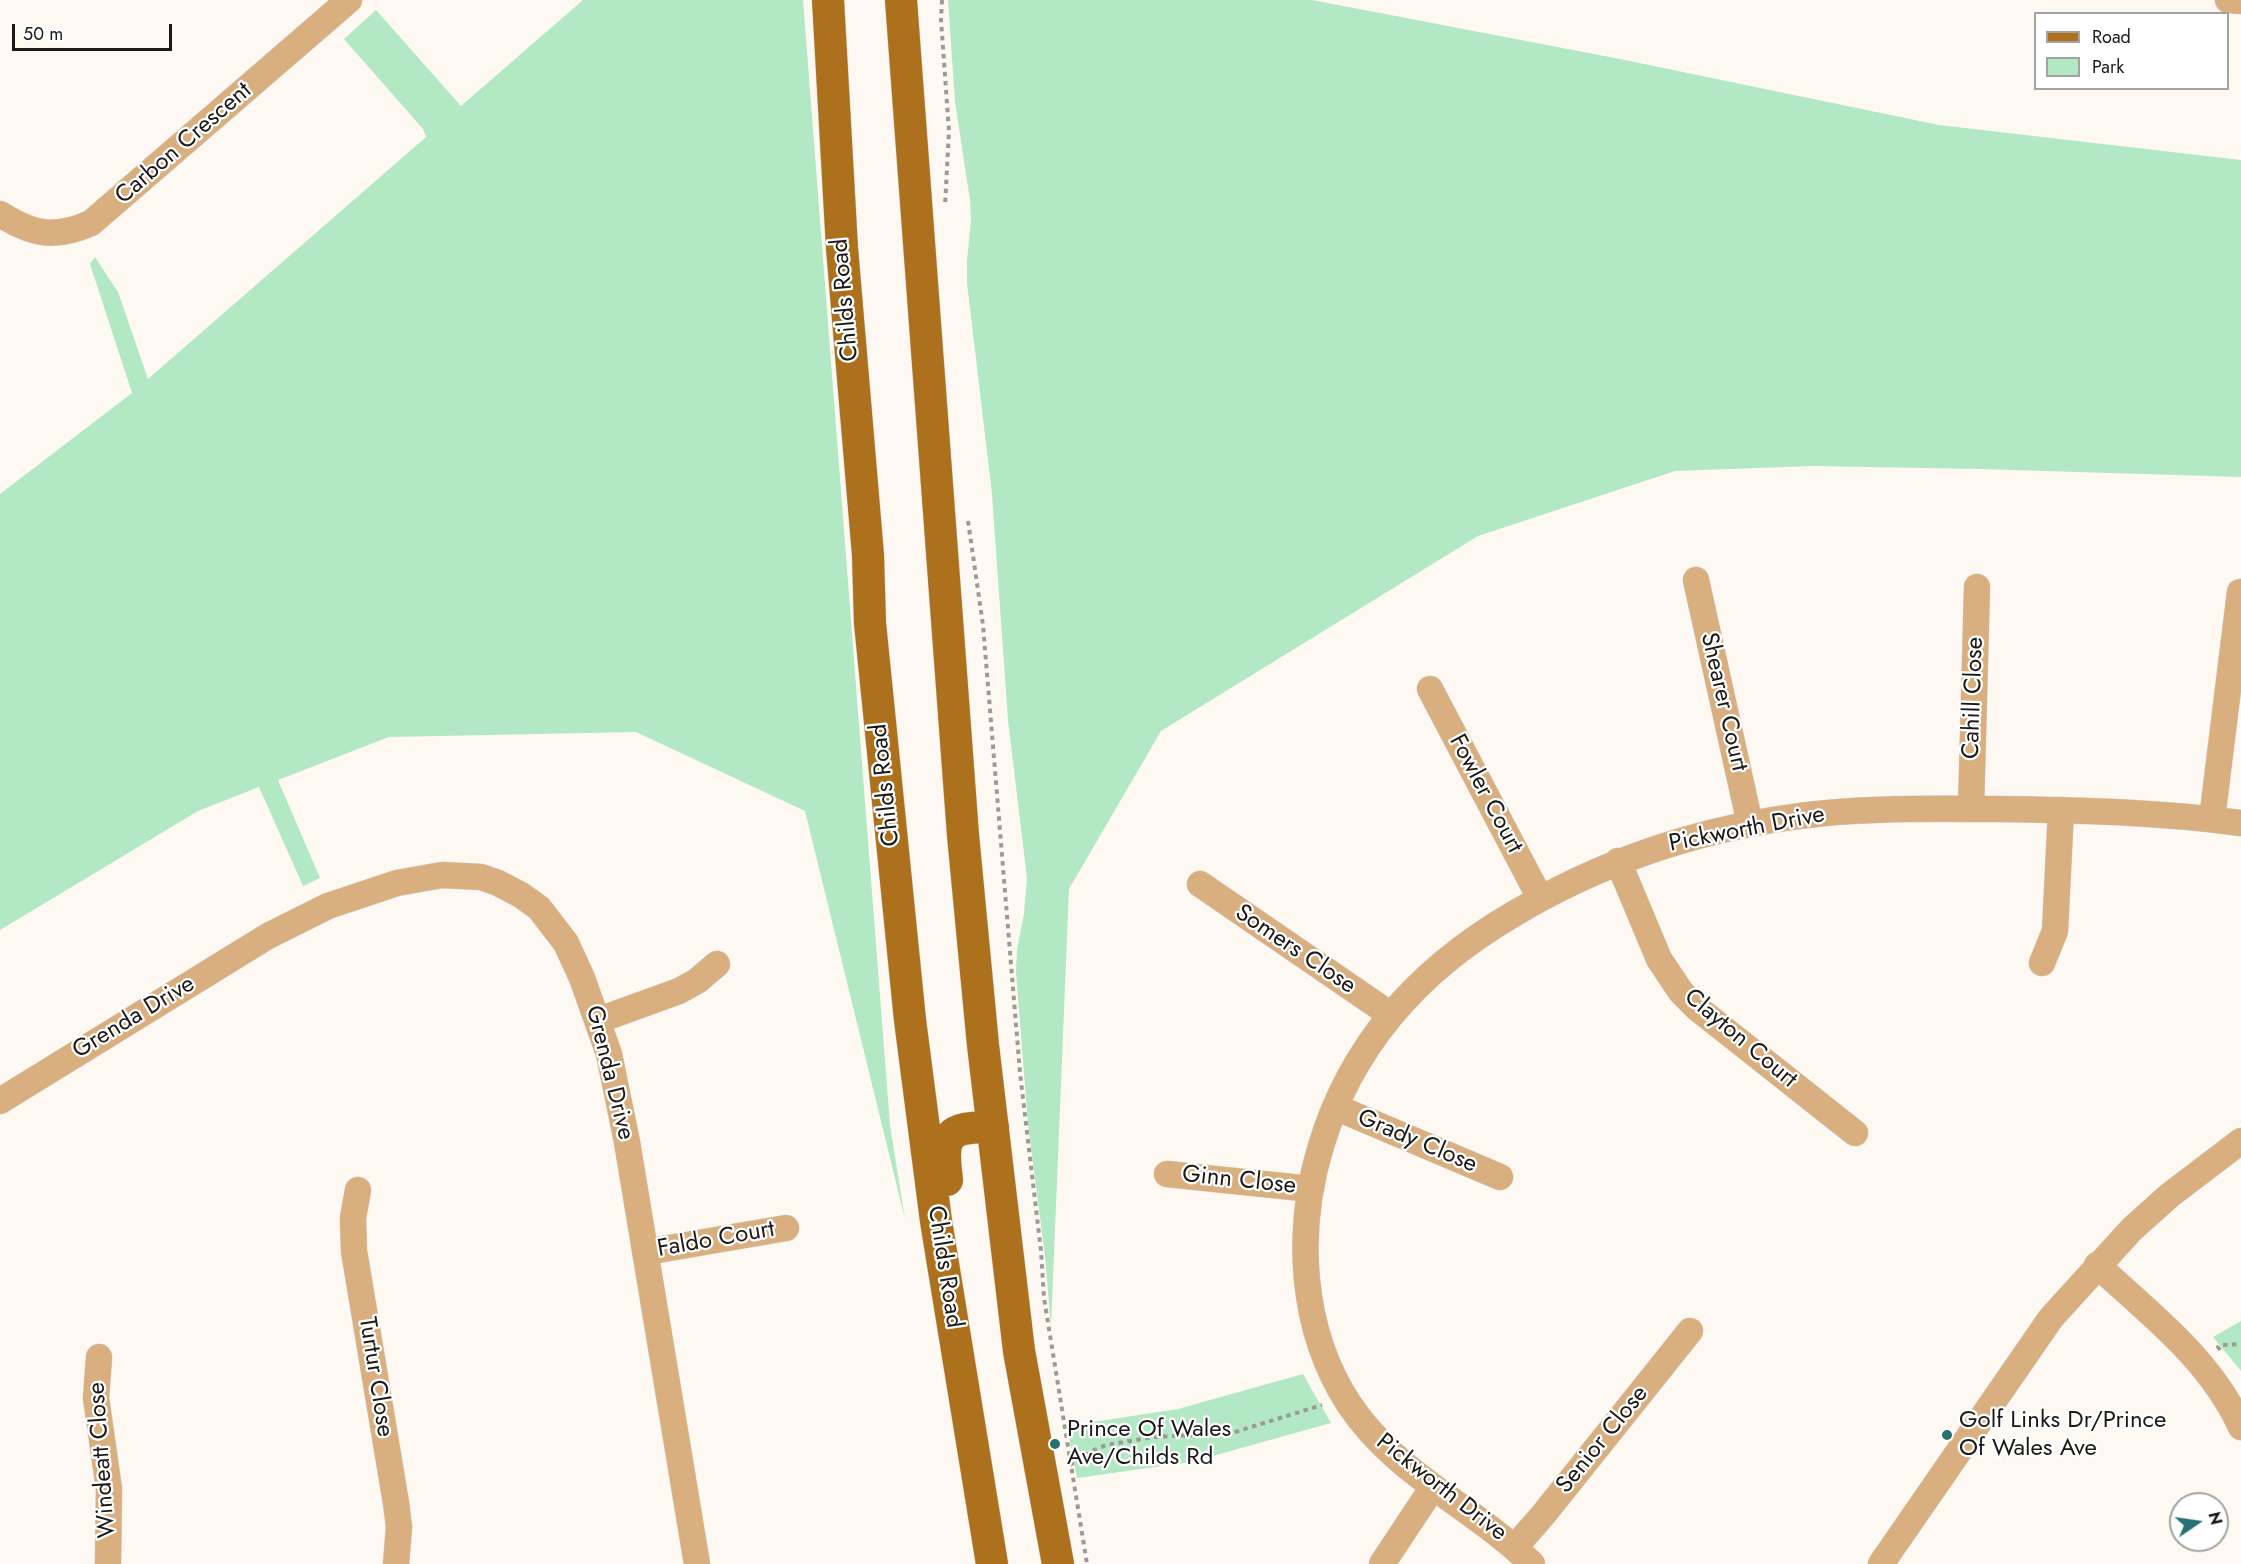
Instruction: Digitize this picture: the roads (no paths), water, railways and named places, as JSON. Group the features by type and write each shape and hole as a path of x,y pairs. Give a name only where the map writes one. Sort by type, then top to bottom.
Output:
{"main road":[{"name":"Childs Road","path":"828,0 842,248 868,555 870,623 910,1020 930,1178 992,1564"},
{"path":"901,0 963,835 1019,1351 1058,1564"},
{"path":"974,1452 973,1389 945,1149 948,1137 958,1130 969,1127 993,1127"}],"street":[{"name":"Carbon Crescent","path":"0,214 30,230 48,234 66,233 91,223 349,0"},
{"path":"2228,0 2241,2"},
{"name":"Shearer Court","path":"1696,580 1750,824"},
{"name":"Cahill Close","path":"1971,809 1977,587"},
{"path":"2212,819 2240,592"},
{"name":"Fowler Court","path":"1430,689 1540,898"},
{"name":"Pickworth Drive","path":"1524,1555 1482,1520 1400,1462 1381,1444 1350,1406 1335,1382 1311,1311 1305,1252 1311,1189 1319,1152 1335,1107 1360,1056 1391,1015 1415,989 1454,953 1487,929 1540,898 1618,861 1703,834 1750,824 1837,812 1971,809 2061,810 2212,819 2241,823"},
{"path":"2042,963 2055,931 2061,810"},
{"name":"Clayton Court","path":"1618,861 1659,959 1681,992 1855,1133"},
{"name":"Grenda Drive","path":"0,1101 297,921 371,891 422,877 461,875 481,877 513,891 539,908 566,943 582,978 599,1020 620,1097 697,1564"},
{"name":"Somers Close","path":"1200,885 1391,1015"},
{"path":"599,1020 679,992 697,981 717,964"},
{"name":"Grady Close","path":"1335,1107 1500,1177"},
{"path":"1881,1564 2051,1318 2097,1265 2133,1229 2170,1195 2241,1141"},
{"name":"Ginn Close","path":"1167,1174 1311,1189"},
{"name":"Turtur Close","path":"358,1190 353,1218 354,1251 396,1503 399,1527 396,1564"},
{"name":"Faldo Court","path":"646,1252 786,1228"},
{"path":"2097,1265 2186,1347 2211,1376 2231,1406 2241,1427"},
{"name":"Senior Close","path":"1524,1555 1543,1515 1690,1331"},
{"name":"Windeatt Close","path":"99,1357 96,1398 109,1489 108,1564"},
{"path":"1382,1564 1433,1487"}],"place":[{"name":"Golf Links Dr/Prince Of Wales Ave","path":"1947,1435"},
{"name":"Prince Of Wales Ave/Childs Rd","path":"1055,1444"}]}
